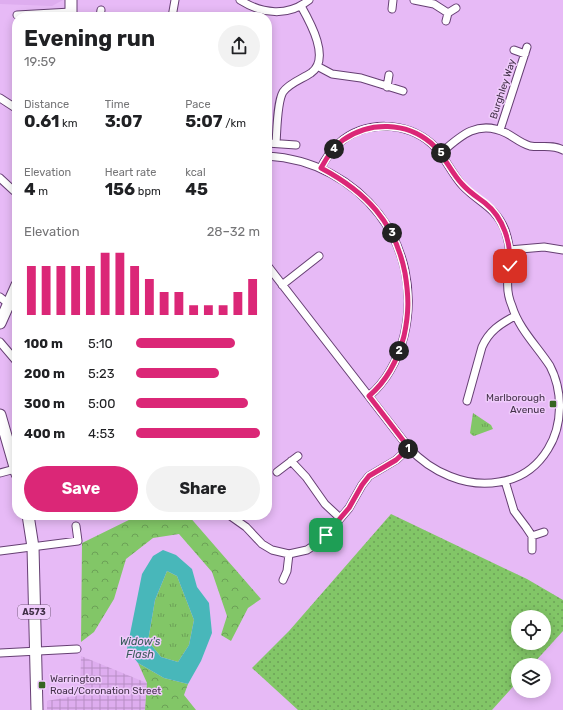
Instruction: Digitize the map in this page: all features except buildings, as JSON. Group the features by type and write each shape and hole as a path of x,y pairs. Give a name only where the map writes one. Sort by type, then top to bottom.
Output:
{"main road":[{"path":"71,0 71,12"},
{"path":"0,323 4,301 12,291"},
{"path":"0,415 12,457"},
{"name":"A573","path":"29,520 33,547 37,710"}],"street":[{"path":"173,12 175,0"},
{"path":"240,0 250,6 268,12 278,12 301,6 309,0"},
{"path":"392,9 393,0"},
{"path":"414,0 434,4 448,13"},
{"path":"276,144 280,101 283,92 288,87 311,73 317,66 319,57 317,39 301,6"},
{"path":"446,21 448,13 456,8"},
{"name":"Burghley Way","path":"500,130 526,50 514,50"},
{"path":"317,66 332,74 361,78 403,91"},
{"path":"387,87 390,75"},
{"path":"0,98 12,106"},
{"path":"272,272 409,448 422,461 442,473 486,484 505,481 520,476 542,458 550,446 558,426 561,411 560,381 515,316 507,283 510,258 509,250 504,230 496,215 486,204 464,187 441,153 431,143 418,134 399,127 382,126 365,130 343,140 333,150 321,168"},
{"path":"441,153 460,137 473,130 487,128 500,130 522,143 537,147 556,147 563,150"},
{"path":"272,144 296,145"},
{"path":"272,156 288,158 321,168 347,183 378,212 393,235 402,258 408,292 409,303 406,326 398,354 387,376 378,389 369,396"},
{"path":"0,178 12,189"},
{"path":"509,250 544,247 563,250"},
{"path":"282,285 319,256"},
{"path":"467,401 485,340 494,328 515,316"},
{"path":"0,342 12,356"},
{"path":"470,392 478,394"},
{"path":"236,520 246,527 258,541 267,548 289,554 307,550 317,544 349,508 369,476 396,460 409,448"},
{"path":"277,472 298,456"},
{"path":"291,461 306,477 325,504 340,518"},
{"path":"0,473 12,472"},
{"path":"505,481 514,511 532,536 532,550"},
{"path":"0,551 78,541 76,526"},
{"path":"532,536 544,532"},
{"path":"283,580 287,571 289,554"},
{"path":"0,653 77,648"}],"shaded area":[{"path":"0,0 63,0 52,6 0,4"},
{"path":"81,656 147,683 145,710 47,710 47,701 80,695"}],"green space":[{"path":"473,413 491,425 493,429 474,436 472,435 470,433"},
{"path":"391,514 527,579 563,600 563,631 551,644 551,610 511,610 511,650 546,650 538,658 511,658 511,689 492,710 298,710 252,668 289,631"},
{"path":"129,520 192,520 261,599 248,608 231,641 221,635 227,616 212,572 179,534 153,538 126,559 114,599 94,632 81,642 82,543"},
{"path":"167,571 177,576 194,620 189,645 178,662 161,657 148,641 155,600"},
{"path":"138,663 164,678 188,684 184,695 196,710 145,710 147,683"}],"water":[{"name":"Widow's Flash","path":"163,550 176,555 192,569 197,587 209,603 212,633 201,661 188,684 164,678 138,663 127,649 142,574 153,556","holes":["167,571 177,576 194,620 189,645 178,662 161,657 148,641 155,600"]}],"place":[{"name":"Marlborough Avenue","path":"553,404"},
{"name":"Warrington Road/Coronation Street","path":"42,685"}],"route":[{"path":"326,535 349,508 366,479 374,472 396,460 409,448 369,396 383,383 393,366 402,343 409,303 402,258 393,235 378,212 347,183 321,168 328,156 338,144 350,136 358,132 382,126 399,127 425,138 441,153 464,187 486,204 501,222 507,238 510,266"}]}
